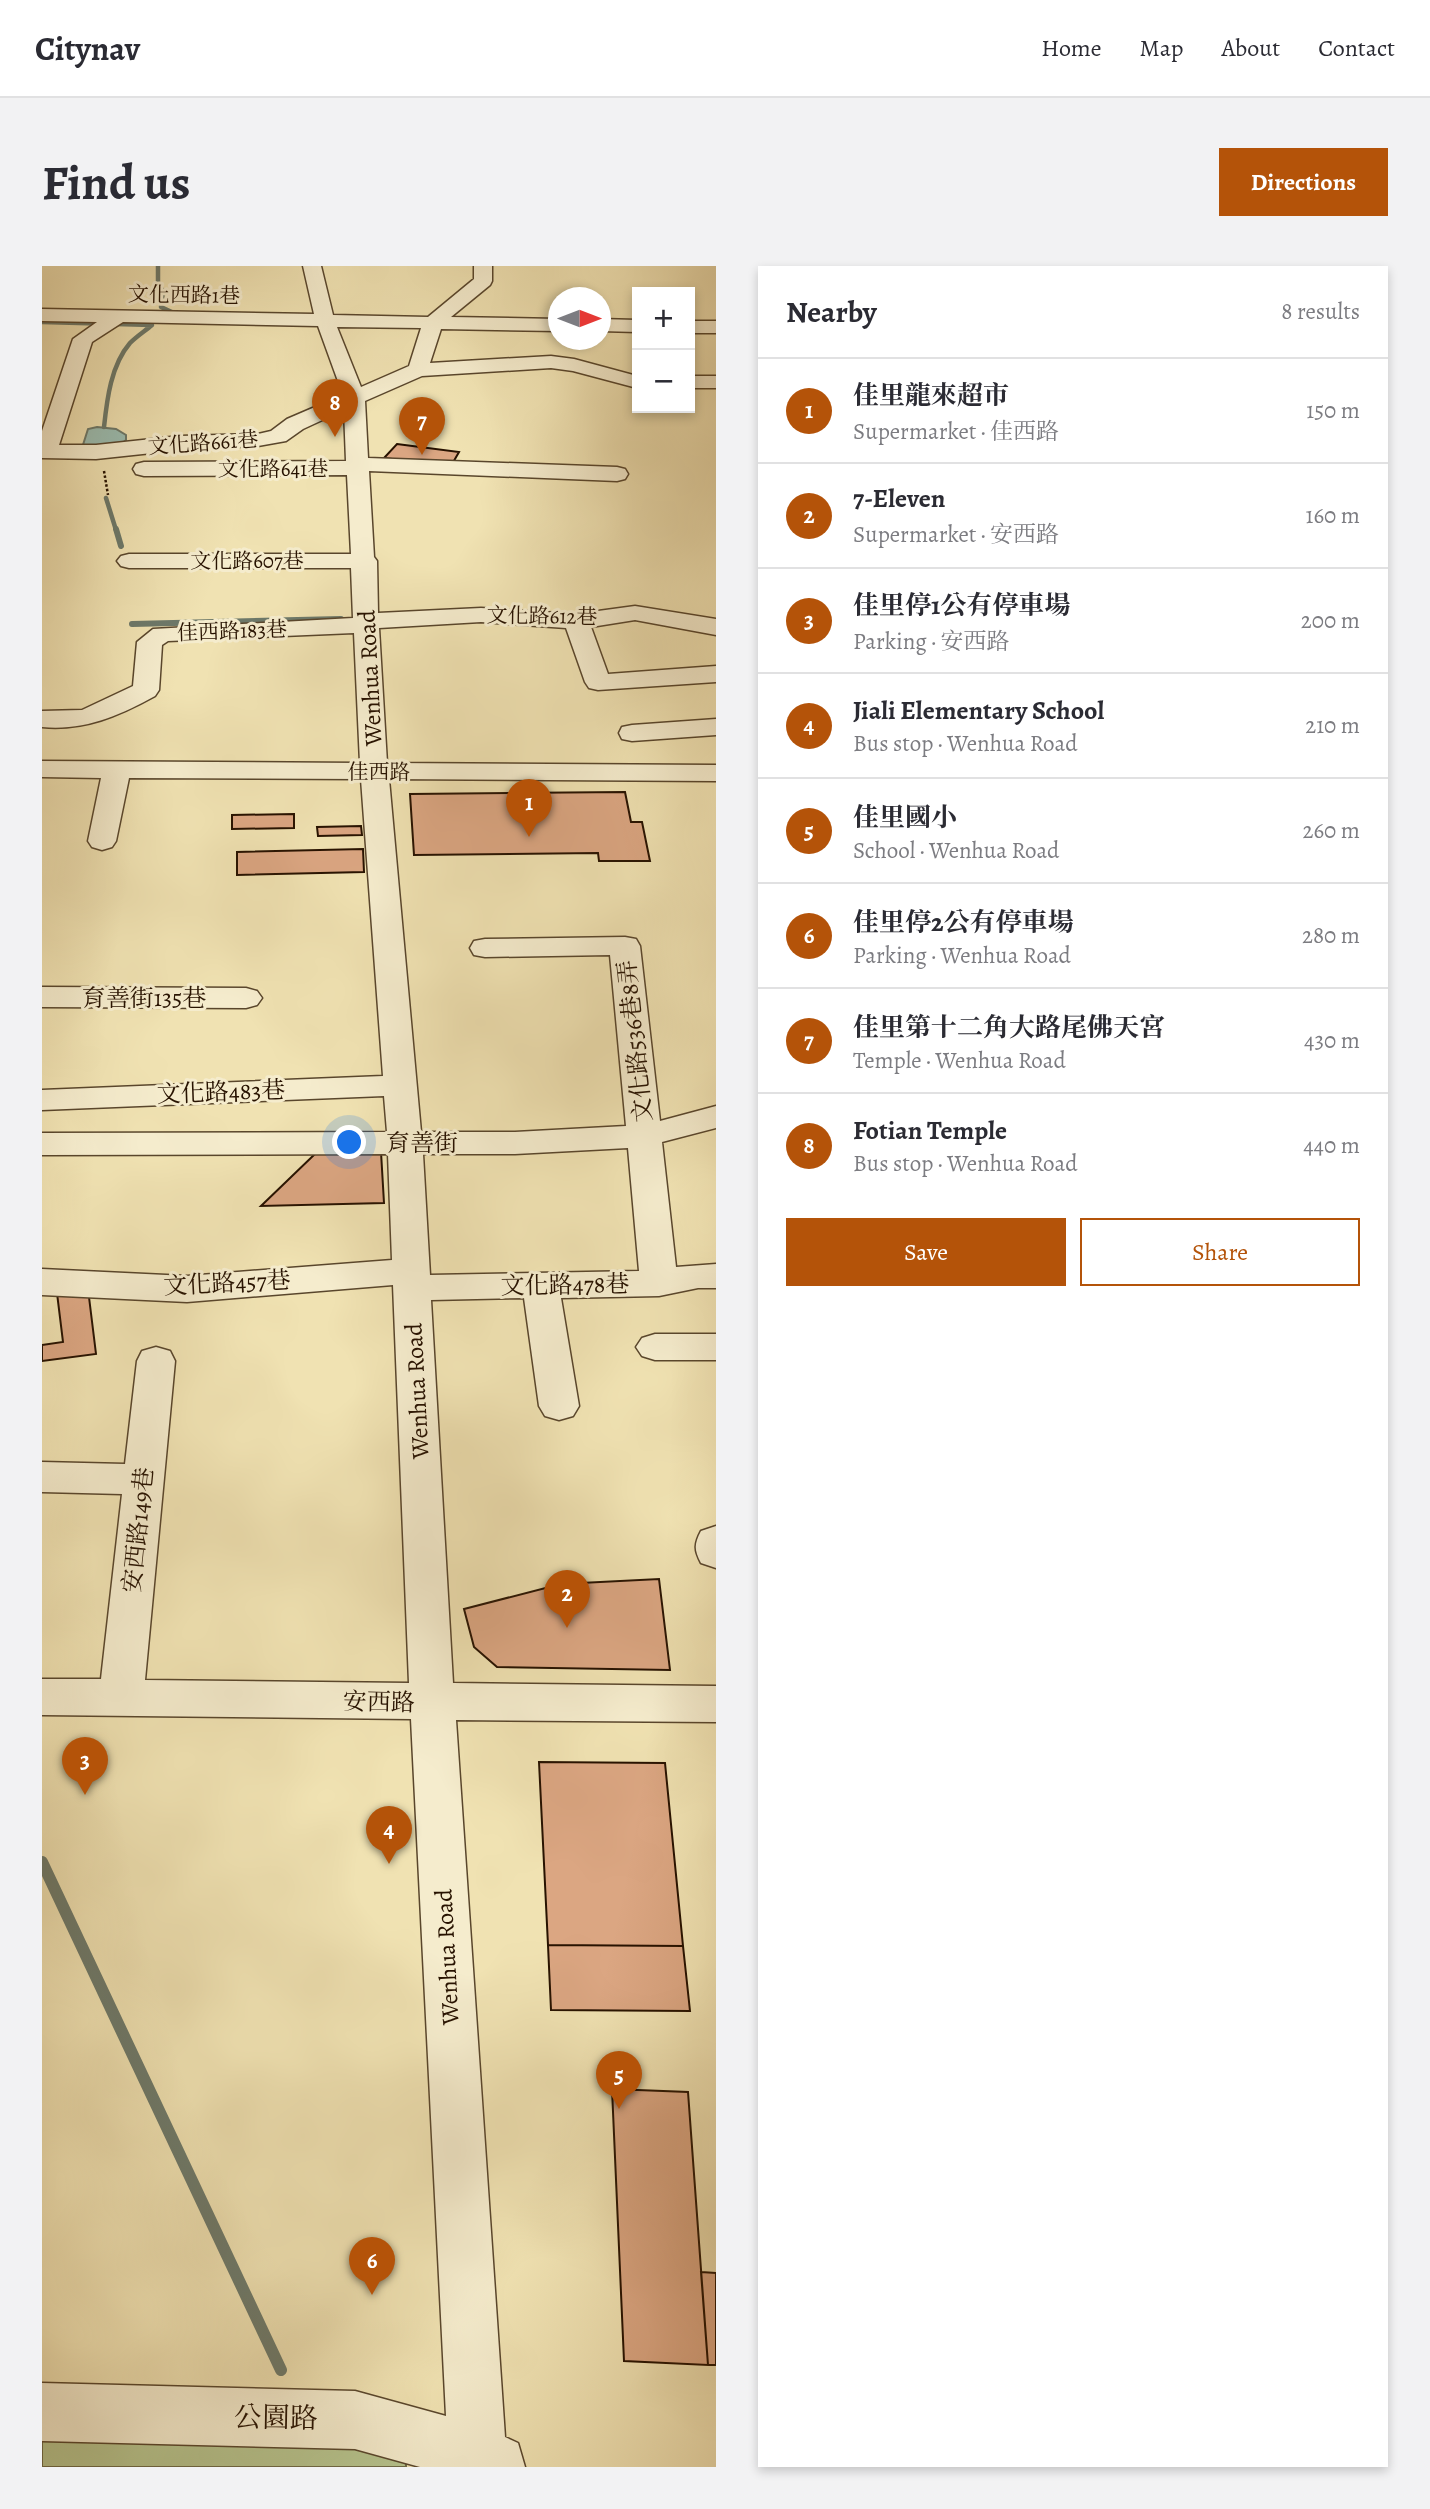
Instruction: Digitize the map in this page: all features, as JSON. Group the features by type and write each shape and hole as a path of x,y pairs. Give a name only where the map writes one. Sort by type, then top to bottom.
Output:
{"street":[{"name":"Wenhua Road","path":"312,266 325,320 354,396 360,466 374,772 405,1142 432,1702 485,2463"},
{"path":"418,370 433,322 483,281 483,266"},
{"name":"文化西路1巷","path":"42,316 109,321 325,320 548,324"},
{"path":"44,451 77,350 83,339 109,321"},
{"path":"611,325 632,326"},
{"path":"695,327 716,327"},
{"name":"文化路661巷","path":"44,451 96,452 180,443 258,440 278,436 295,424 354,396 418,370 551,362 574,365 632,381"},
{"path":"695,382 716,382"},
{"name":"文化路641巷","path":"144,470 360,466 617,474"},
{"name":"文化路607巷","path":"130,561 365,561"},
{"name":"文化路612巷","path":"367,616 481,615 576,621 635,613 716,626"},
{"path":"158,616 367,616"},
{"name":"佳西路183巷","path":"48,727 108,712 146,690 150,642 162,634 347,626 367,616"},
{"path":"576,621 598,682 715,674 687,621"},
{"path":"632,733 716,727"},
{"name":"佳西路","path":"42,769 716,773"},
{"path":"102,841 117,770"},
{"name":"文化路536巷8弄","path":"485,948 625,946 659,1283"},
{"name":"育善街135巷","path":"42,997 246,998"},
{"name":"文化路483巷","path":"42,1100 401,1085"},
{"name":"育善街","path":"42,1144 514,1143 645,1136 716,1117"},
{"name":"文化路478巷","path":"412,1280 541,1286 659,1283 698,1276 716,1276"},
{"name":"文化路457巷","path":"42,1282 187,1289 412,1280"},
{"path":"541,1286 559,1406"},
{"path":"654,1348 716,1347"},
{"name":"安西路149巷","path":"121,1699 156,1361"},
{"path":"42,1477 144,1480"},
{"path":"716,1542 716,1552"},
{"name":"安西路","path":"42,1697 716,1704"},
{"name":"公園路","path":"42,2412 355,2420 485,2463"}],"green space":[{"path":"42,2431 375,2436 406,2464 406,2467 42,2467"}],"water":[{"path":"88,429 116,429 126,435 126,440 120,445 82,448"}],"building":[{"path":"397,444 459,452 451,466 384,458"},
{"path":"625,792 631,822 642,822 650,861 599,861 598,853 414,855 410,794"},
{"path":"294,814 294,828 232,829 232,815"},
{"path":"361,826 362,835 318,836 317,827"},
{"path":"363,849 364,872 237,875 237,852"},
{"path":"317,1152 381,1152 384,1203 261,1206"},
{"path":"88,1289 96,1354 42,1361 42,1345 63,1342 57,1293"},
{"path":"659,1579 670,1670 497,1667 474,1647 464,1609 561,1584"},
{"path":"539,1762 665,1763 683,1946 548,1945"},
{"path":"548,1945 683,1946 690,2011 551,2010"},
{"path":"612,2089 688,2092 708,2365 624,2361"},
{"path":"701,2272 716,2273 716,2365 708,2365"}],"waterway":[{"path":"158,266 158,284 163,291 161,307 176,314"},
{"path":"42,322 152,325 130,343 118,361 104,427"},
{"path":"106,498 116,530"},
{"path":"116,529 121,546"},
{"path":"132,624 341,619"},
{"path":"42,1862 281,2370"}],"place":[{"name":"Fotian Temple","path":"335,437"},
{"name":"佳里第十二角大路尾佛天宮","path":"422,455"},
{"name":"佳里龍來超市","path":"529,837"},
{"name":"7-Eleven","path":"567,1628"},
{"name":"佳里停1公有停車場","path":"85,1795"},
{"name":"Jiali Elementary School","path":"389,1864"},
{"name":"佳里國小","path":"619,2109"},
{"name":"佳里停2公有停車場","path":"372,2295"}]}
